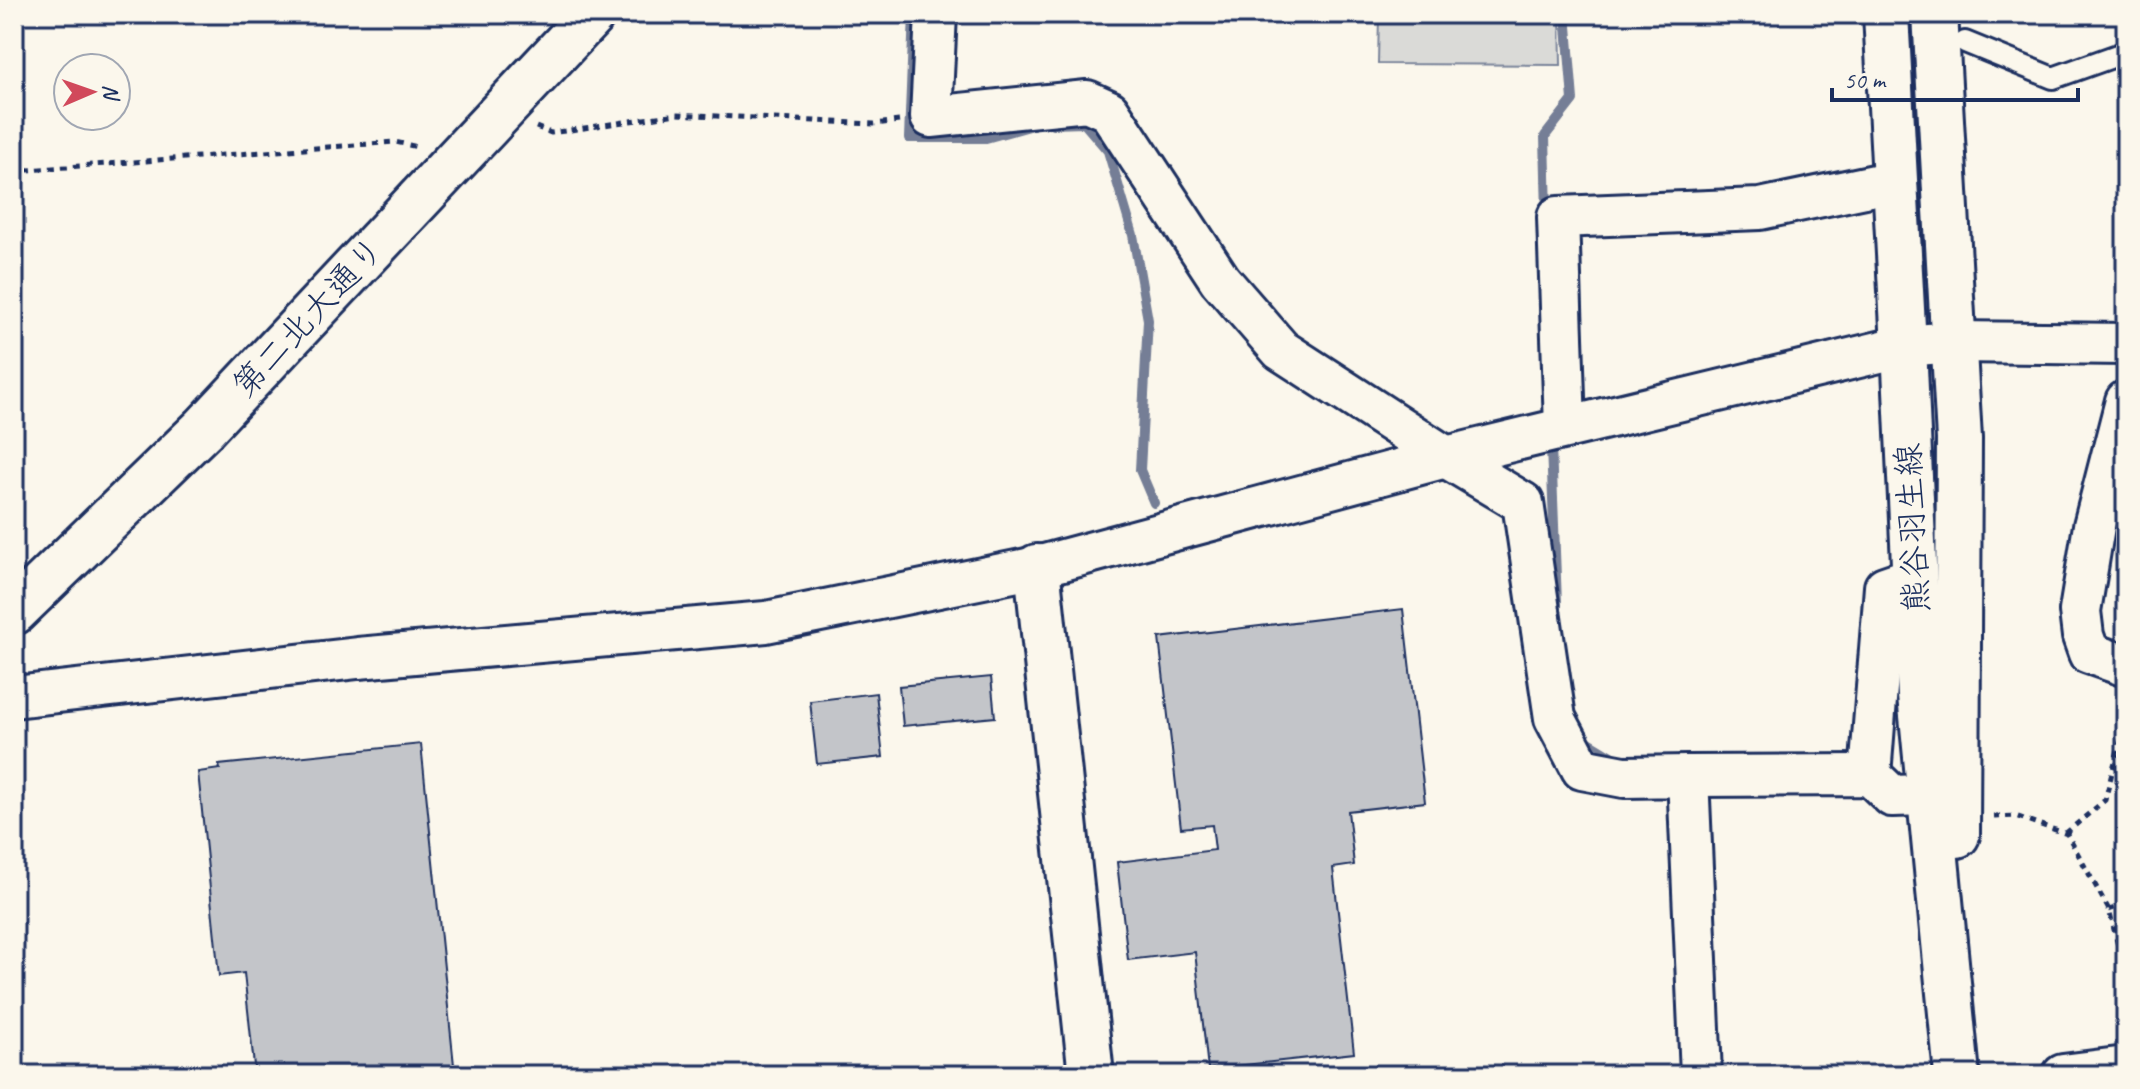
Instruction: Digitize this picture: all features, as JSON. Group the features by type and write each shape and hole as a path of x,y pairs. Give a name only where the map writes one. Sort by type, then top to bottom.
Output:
{"main road":[{"name":"第二北大通り","path":"14,612 204,428 593,14"},
{"name":"熊谷羽生線","path":"1886,14 1920,695 1943,807"},
{"name":"熊谷羽生線","path":"1950,28 1954,342 1959,439 1943,807 1956,1057"},
{"path":"1037,567 1091,1075"}],"street":[{"path":"936,14 931,117 1087,101 1109,111 1220,280 1281,350 1523,503 1555,718 1582,769 1624,777 1870,775 1892,796 1943,807"},
{"path":"1565,427 1558,217 1760,209 1894,181"},
{"path":"14,697 358,658 766,622 1037,567 1446,457 1904,346 1954,342 2126,344"},
{"path":"2126,401 2094,526 2080,611 2089,653 2126,666"},
{"path":"1870,775 1885,587 1914,577"},
{"path":"1688,776 1701,1075"},
{"path":"2063,1075 2126,1067"}],"lane":[{"path":"1950,28 2053,78 2126,52"}],"path":[{"path":"509,105 538,129 551,133 677,114 887,123"},
{"path":"14,171 395,142 419,148 446,172"},
{"path":"2065,834 2105,800 2126,719"},
{"path":"1943,807 2015,816 2065,834 2109,910 2126,977"},
{"path":"2109,910 2126,904"}],"shaded area":[{"path":"1379,14 1560,14 1561,65 1378,64"}],"building":[{"path":"1403,609 1425,802 1348,811 1354,865 1333,868 1354,1053 1208,1069 1195,952 1128,960 1117,862 1215,850 1212,825 1181,828 1159,638"},
{"path":"991,677 995,717 903,726 899,686"},
{"path":"876,693 883,757 817,764 810,701"},
{"path":"421,744 455,1075 255,1075 244,973 219,976 198,772 220,769 219,765"}],"waterway":[{"path":"914,14 909,138 986,138 1033,125"},
{"path":"1547,214 1545,136 1573,100 1566,14"},
{"path":"1053,124 1084,123 1108,151 1133,235 1148,320 1140,470 1154,503"},
{"path":"1551,446 1557,604"},
{"path":"1579,736 1617,759"}]}
